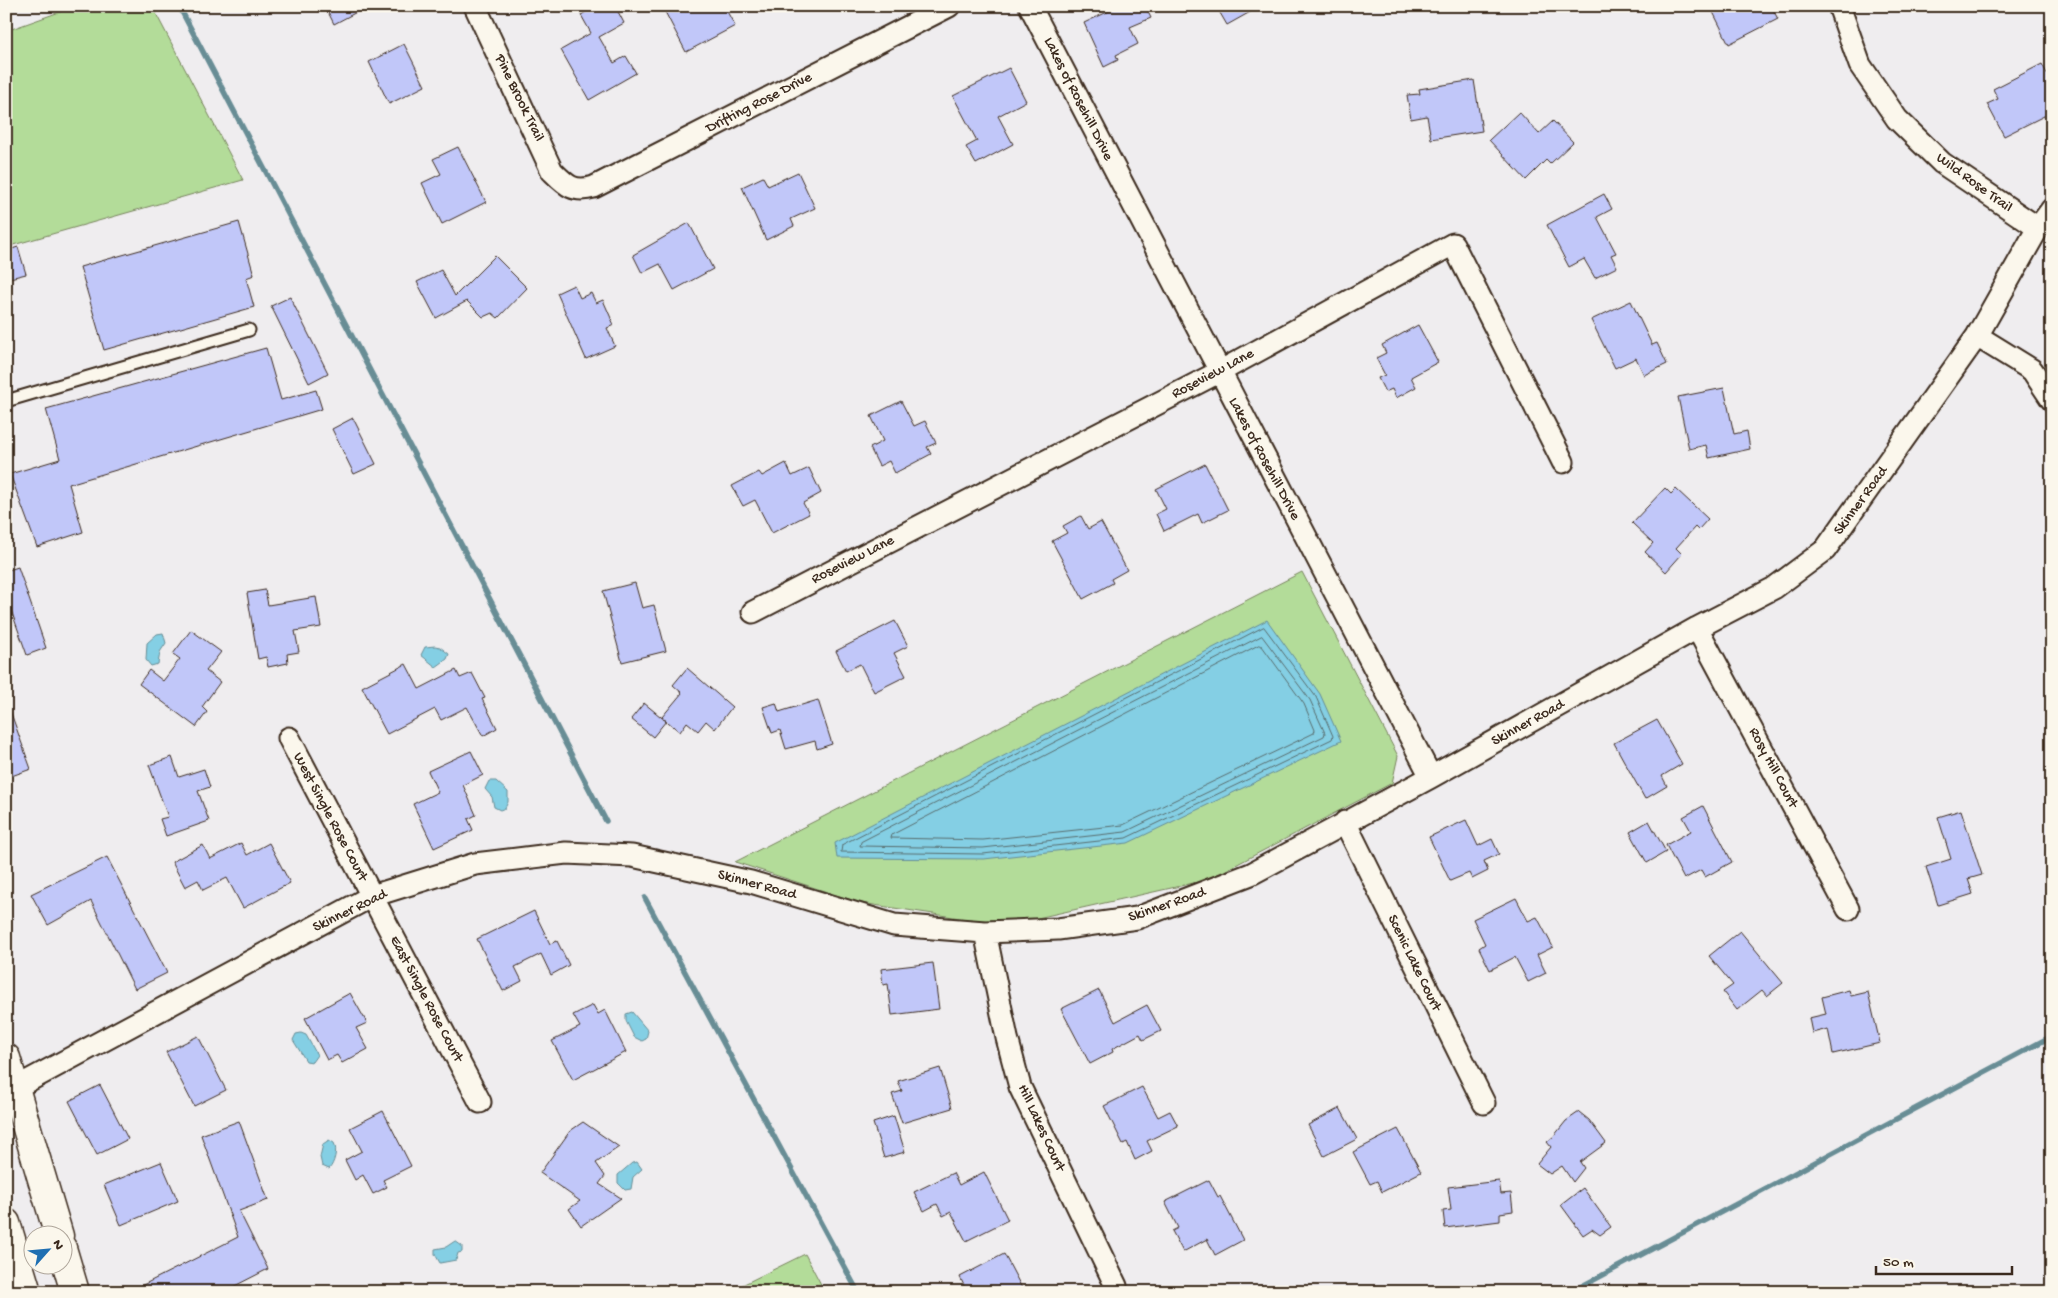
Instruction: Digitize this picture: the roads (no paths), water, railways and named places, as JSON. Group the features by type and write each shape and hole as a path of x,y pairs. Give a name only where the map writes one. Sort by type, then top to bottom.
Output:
{"main road":[{"path":"6,1058 9,1091 56,1226"},
{"path":"6,1223 26,1292"},
{"path":"70,1276 75,1292"}],"street":[{"name":"Pine Brook Trail","path":"475,6 552,171 567,186"},
{"name":"Drifting Rose Drive","path":"567,186 583,190 594,187 949,6"},
{"name":"Lakes of Rosehill Drive","path":"1030,6 1431,777"},
{"name":"Wild Rose Trail","path":"1840,6 1860,65 1897,119 1942,163 2038,228"},
{"name":"Skinner Road","path":"9,1091 372,896 475,864 566,853 632,856 751,882 894,925 986,932 1058,929 1137,918 1251,874 1344,822 1431,777 1697,628 1774,588 1825,550 1977,336 2038,228 2052,209"},
{"name":"Roseview Lane","path":"753,612 1219,372 1453,244 1563,462"},
{"path":"1977,336 2032,370 2052,400"},
{"name":"Rosy Hill Court","path":"1697,628 1848,909"},
{"name":"West Single Rose Court","path":"289,738 372,896"},
{"name":"Scenic Lake Court","path":"1344,822 1484,1103"},
{"name":"East Single Rose Court","path":"372,896 480,1102"},
{"name":"Hill Lakes Court","path":"986,932 1007,1038 1020,1087 1116,1286"}],"lane":[{"path":"6,401 249,330"}],"water":[{"path":"1267,620 1320,694 1341,741 1128,843 984,859 837,858 835,843"},
{"path":"163,633 166,643 160,652 158,664 151,666 146,660 147,643 157,634"},
{"path":"425,647 440,647 449,654 447,659 436,667 421,655"},
{"path":"489,781 496,781 508,792 508,802 505,808 500,810 494,807 492,797 485,789"},
{"path":"632,1012 648,1031 646,1039 642,1041 634,1037 626,1021 626,1014"},
{"path":"296,1034 306,1035 317,1055 312,1062 306,1061 293,1040"},
{"path":"329,1140 334,1143 336,1149 334,1160 329,1169 322,1166 320,1157 323,1144"},
{"path":"637,1162 642,1169 633,1177 631,1189 625,1190 618,1183 618,1175 632,1163"},
{"path":"455,1241 462,1246 462,1252 458,1253 456,1260 440,1263 435,1254 435,1249 446,1247"}],"waterway":[{"path":"179,6 606,821"},
{"path":"645,898 858,1292"},
{"path":"1571,1292 2052,1036"}]}
